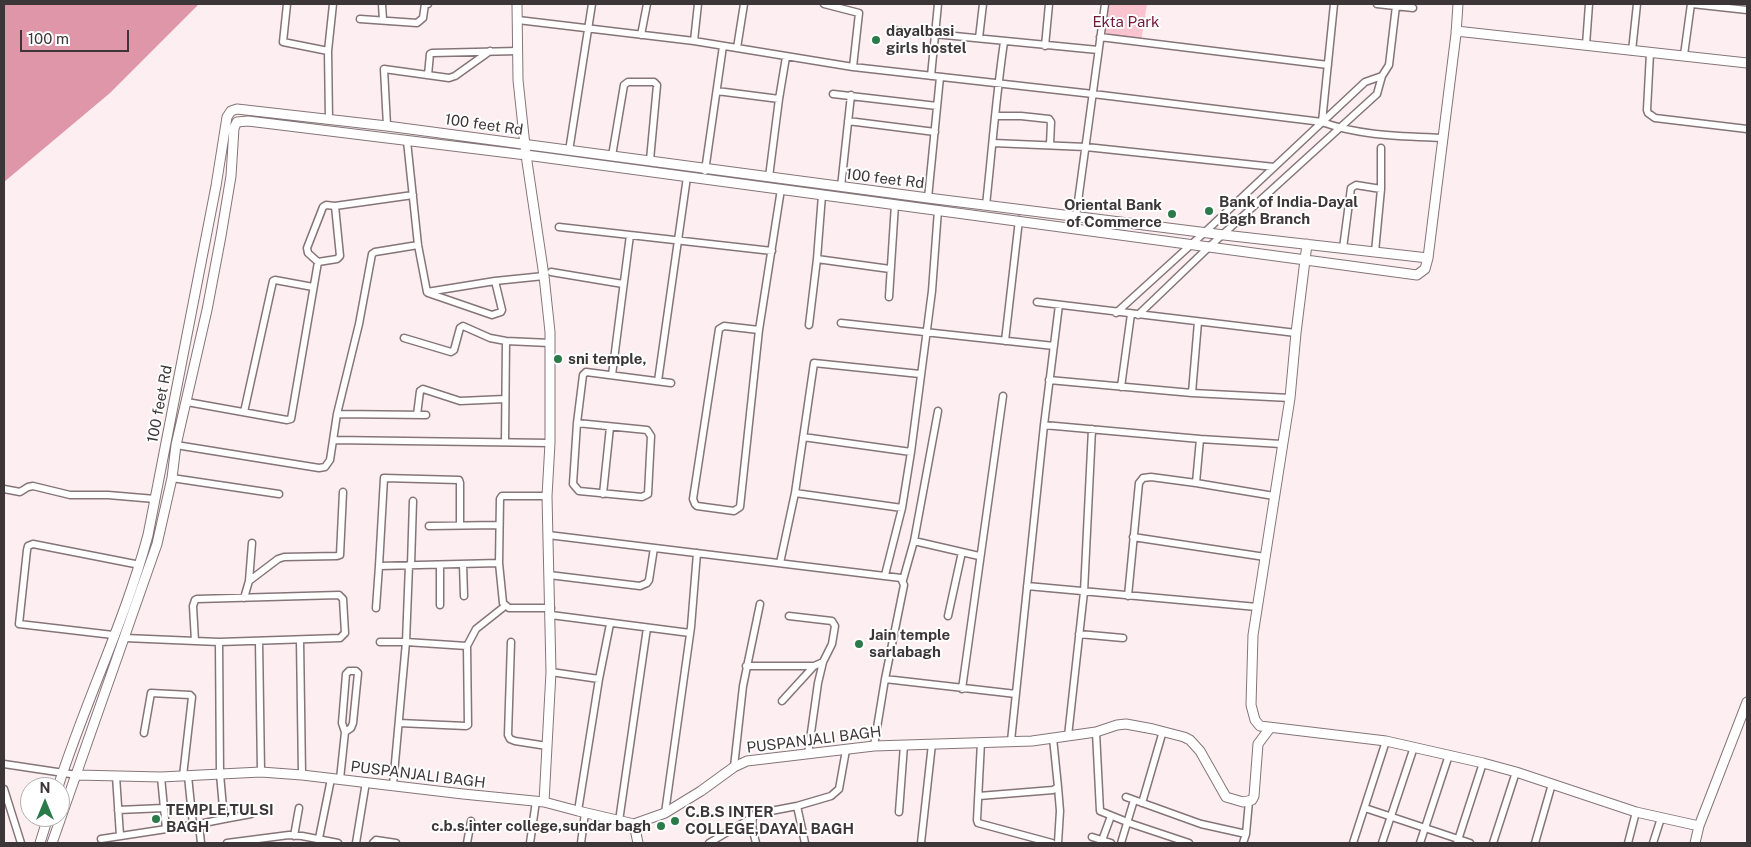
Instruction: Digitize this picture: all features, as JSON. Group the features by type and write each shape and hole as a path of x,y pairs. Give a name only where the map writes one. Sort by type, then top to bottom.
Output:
{"main road":[{"path":"517,4 518,80 526,155 548,274 550,343 548,536 551,672 547,746 540,801"},
{"path":"52,843 157,544 172,478 176,445 205,319 221,236 231,176 234,128 237,122 242,120 526,155 1417,274 1425,269 1428,258 1458,4"},
{"path":"1456,31 1747,63"},
{"name":"100 feet Rd","path":"61,777 140,566 155,499 216,186 227,117 231,111 237,110 387,126 841,187 1224,235 1428,258"},
{"path":"1307,244 1290,398 1281,444 1252,635 1251,705 1257,724 1270,728 1386,741 1484,763 1636,812 1699,826"},
{"path":"140,566 149,570"},
{"path":"1695,843 1699,826 1747,702"},
{"name":"PUSPANJALI BAGH","path":"77,775 161,777 261,772 302,775 540,801 634,824 665,813 701,791 734,767 747,761 874,746 1011,742 1053,738 1096,732 1122,724 1144,727 1184,737 1195,744 1226,797 1240,801 1249,801"},
{"path":"1249,801 1254,796 1258,744 1270,728"},
{"path":"634,824 638,843"},
{"path":"40,843 45,827"}],"street":[{"path":"286,4 283,42 328,51"},
{"path":"328,120 328,51 333,4"},
{"path":"382,4 383,20"},
{"path":"360,19 417,23 423,18 425,4 428,4"},
{"path":"569,151 592,4"},
{"path":"641,36 647,4"},
{"path":"694,41 698,4"},
{"path":"737,48 744,4"},
{"path":"824,4 859,13"},
{"path":"853,67 860,4"},
{"path":"931,76 938,4"},
{"path":"979,38 983,4"},
{"path":"1045,46 1049,4"},
{"path":"1076,216 1105,4"},
{"path":"1322,122 1334,4"},
{"path":"1377,4 1413,8"},
{"path":"1586,45 1589,4"},
{"path":"1632,50 1637,4"},
{"path":"1684,55 1691,4 1747,10"},
{"path":"1121,387 1134,315 1377,94 1382,76 1389,64 1396,6"},
{"path":"518,20 694,41 853,67 1322,122 1340,128 1381,135 1443,138"},
{"path":"893,30 1098,50"},
{"path":"1100,37 1328,65"},
{"path":"986,205 994,116 1004,42"},
{"path":"704,179 723,46"},
{"path":"428,75 430,53 490,50 518,51"},
{"path":"387,126 384,69 449,78 490,50"},
{"path":"1650,53 1646,110 1650,115 1655,118 1747,128"},
{"path":"769,177 786,57"},
{"path":"1116,313 1193,244 1365,82 1382,76"},
{"path":"928,198 940,77"},
{"path":"612,156 624,85 628,82 654,82 657,85 650,160"},
{"path":"717,91 779,100"},
{"path":"833,94 937,106"},
{"path":"841,187 851,95"},
{"path":"994,116 1049,119 1051,122 1050,144"},
{"path":"848,120 935,132"},
{"path":"407,140 418,245 426,292"},
{"path":"993,143 1086,147 1274,167"},
{"path":"1375,252 1381,189 1381,148"},
{"path":"658,380 687,177"},
{"path":"1343,248 1351,188 1356,185 1381,189"},
{"path":"759,330 724,326 719,329 693,499 697,506 734,511 740,507 759,330 781,190"},
{"path":"318,262 308,253 306,248 323,207 326,205 335,206 413,195"},
{"path":"809,326 822,195"},
{"path":"888,297 895,204"},
{"path":"318,262 337,259 340,256 335,206"},
{"path":"885,576 902,508 932,291 938,210"},
{"path":"1005,341 1018,220"},
{"path":"559,227 772,251"},
{"path":"612,375 630,235"},
{"path":"176,445 319,468 325,467 328,464 337,414 359,324 372,254 418,245"},
{"path":"817,259 890,269"},
{"path":"187,402 287,420 291,419 318,262"},
{"path":"426,292 548,274 624,284"},
{"path":"244,412 273,281 313,287"},
{"path":"426,292 492,315 502,310 495,281"},
{"path":"1038,302 1116,313 1296,333"},
{"path":"1011,742 1044,425 1059,304"},
{"path":"1192,393 1198,322"},
{"path":"841,323 1054,346"},
{"path":"404,338 451,352 454,350 460,328 464,326 490,338 506,341 550,343"},
{"path":"505,442 506,341"},
{"path":"780,563 795,493 814,363 920,374"},
{"path":"577,423 647,430 650,432 648,494 642,497 579,491 573,484 577,423 584,373 671,383"},
{"path":"1049,380 1192,393 1290,398"},
{"path":"417,415 420,391 423,390 460,401 506,400"},
{"path":"962,689 979,556 1003,396"},
{"path":"874,746 884,679 903,580 914,541 938,411"},
{"path":"337,414 426,415"},
{"path":"1044,425 1281,444"},
{"path":"604,494 610,426"},
{"path":"1068,736 1084,592 1092,429"},
{"path":"803,437 910,452"},
{"path":"1196,483 1200,439"},
{"path":"333,440 550,443"},
{"path":"1128,596 1139,483 1141,480 1146,477 1196,483 1274,496"},
{"path":"172,478 279,494"},
{"path":"376,608 384,478 458,480 460,483 460,526"},
{"path":"4,488 20,492 33,486 70,495 108,495 155,499"},
{"path":"249,581 278,559 284,557 340,555 343,492"},
{"path":"795,493 902,508"},
{"path":"548,496 502,496 498,503 499,563 503,603 505,606 551,612 610,624 690,633"},
{"path":"393,785 406,642 414,501"},
{"path":"429,526 499,525"},
{"path":"548,536 900,577 903,580"},
{"path":"1134,537 1264,557"},
{"path":"914,541 979,556"},
{"path":"244,598 249,581 252,543"},
{"path":"113,635 19,624 28,546 33,544 140,566"},
{"path":"549,575 640,586 649,580 654,548"},
{"path":"948,616 962,552"},
{"path":"665,813 690,633 697,553"},
{"path":"379,566 499,563"},
{"path":"463,564 464,596"},
{"path":"440,565 440,605"},
{"path":"1027,586 1257,607"},
{"path":"125,638 195,641 219,642 340,638 344,636 342,596 194,600 195,641"},
{"path":"734,767 746,666 760,604"},
{"path":"399,723 468,725 468,646 476,629 505,606"},
{"path":"789,616 832,621 835,623 832,644 823,662 818,683 808,754"},
{"path":"581,843 581,812 610,624"},
{"path":"619,821 647,628"},
{"path":"1079,634 1123,638"},
{"path":"259,640 261,772"},
{"path":"300,640 302,775"},
{"path":"219,642 220,774 224,819"},
{"path":"380,642 468,646"},
{"path":"511,642 508,735 510,739 515,741 547,746"},
{"path":"782,701 814,666 823,662"},
{"path":"746,666 814,666"},
{"path":"318,841 335,779 345,732 342,723 346,674 349,671 356,671 358,673 353,723 351,728 345,732"},
{"path":"551,672 600,679"},
{"path":"884,679 1016,694"},
{"path":"144,733 151,693 190,695 192,697 185,776 201,843"},
{"path":"1142,803 1163,731"},
{"path":"1096,732 1101,812 1186,843"},
{"path":"1053,738 1060,810 1058,843"},
{"path":"1353,843 1386,741"},
{"path":"981,742 978,823 1026,840 1052,843"},
{"path":"920,843 932,744"},
{"path":"899,812 904,745"},
{"path":"1382,843 1414,747"},
{"path":"709,843 758,813 797,806 836,793 839,789 846,750"},
{"path":"1420,843 1449,755"},
{"path":"1458,841 1484,763"},
{"path":"4,764 77,775"},
{"path":"1493,843 1516,772"},
{"path":"116,776 120,836"},
{"path":"161,777 166,829"},
{"path":"356,843 366,782"},
{"path":"1535,843 1552,784"},
{"path":"979,796 1053,790 1058,787"},
{"path":"4,789 21,843"},
{"path":"1126,797 1201,824 1246,834"},
{"path":"1121,843 1134,800"},
{"path":"530,843 540,801"},
{"path":"1243,843 1246,834 1249,801"},
{"path":"797,806 805,843"},
{"path":"118,810 164,808"},
{"path":"294,836 299,808"},
{"path":"1365,808 1458,841 1470,843"},
{"path":"1628,843 1636,812"},
{"path":"101,839 196,825 251,814"},
{"path":"1101,842 1111,816"},
{"path":"752,817 756,843"},
{"path":"1653,843 1661,818"},
{"path":"467,843 471,822"},
{"path":"227,843 279,840 294,836 338,843"},
{"path":"1092,837 1101,842 1111,843"},
{"path":"373,843 376,840 396,843"}],"green space":[{"name":"Ekta Park","path":"1106,4 1147,4 1141,42 1100,37"}],"shaded area":[{"path":"4,4 199,4 110,93 4,182"}],"place":[{"name":"dayalbasi girls hostel","path":"876,40"},
{"name":"Bank of India-Dayal Bagh Branch","path":"1209,211"},
{"name":"Oriental Bank of Commerce","path":"1172,214"},
{"name":"sni temple,","path":"558,359"},
{"name":"Jain temple sarlabagh","path":"859,644"},
{"name":"TEMPLE,TULSI BAGH","path":"156,819"},
{"name":"C.B.S INTER COLLEGE,DAYAL BAGH","path":"675,821"},
{"name":"c.b.s.inter college,sundar bagh","path":"661,826"}]}
